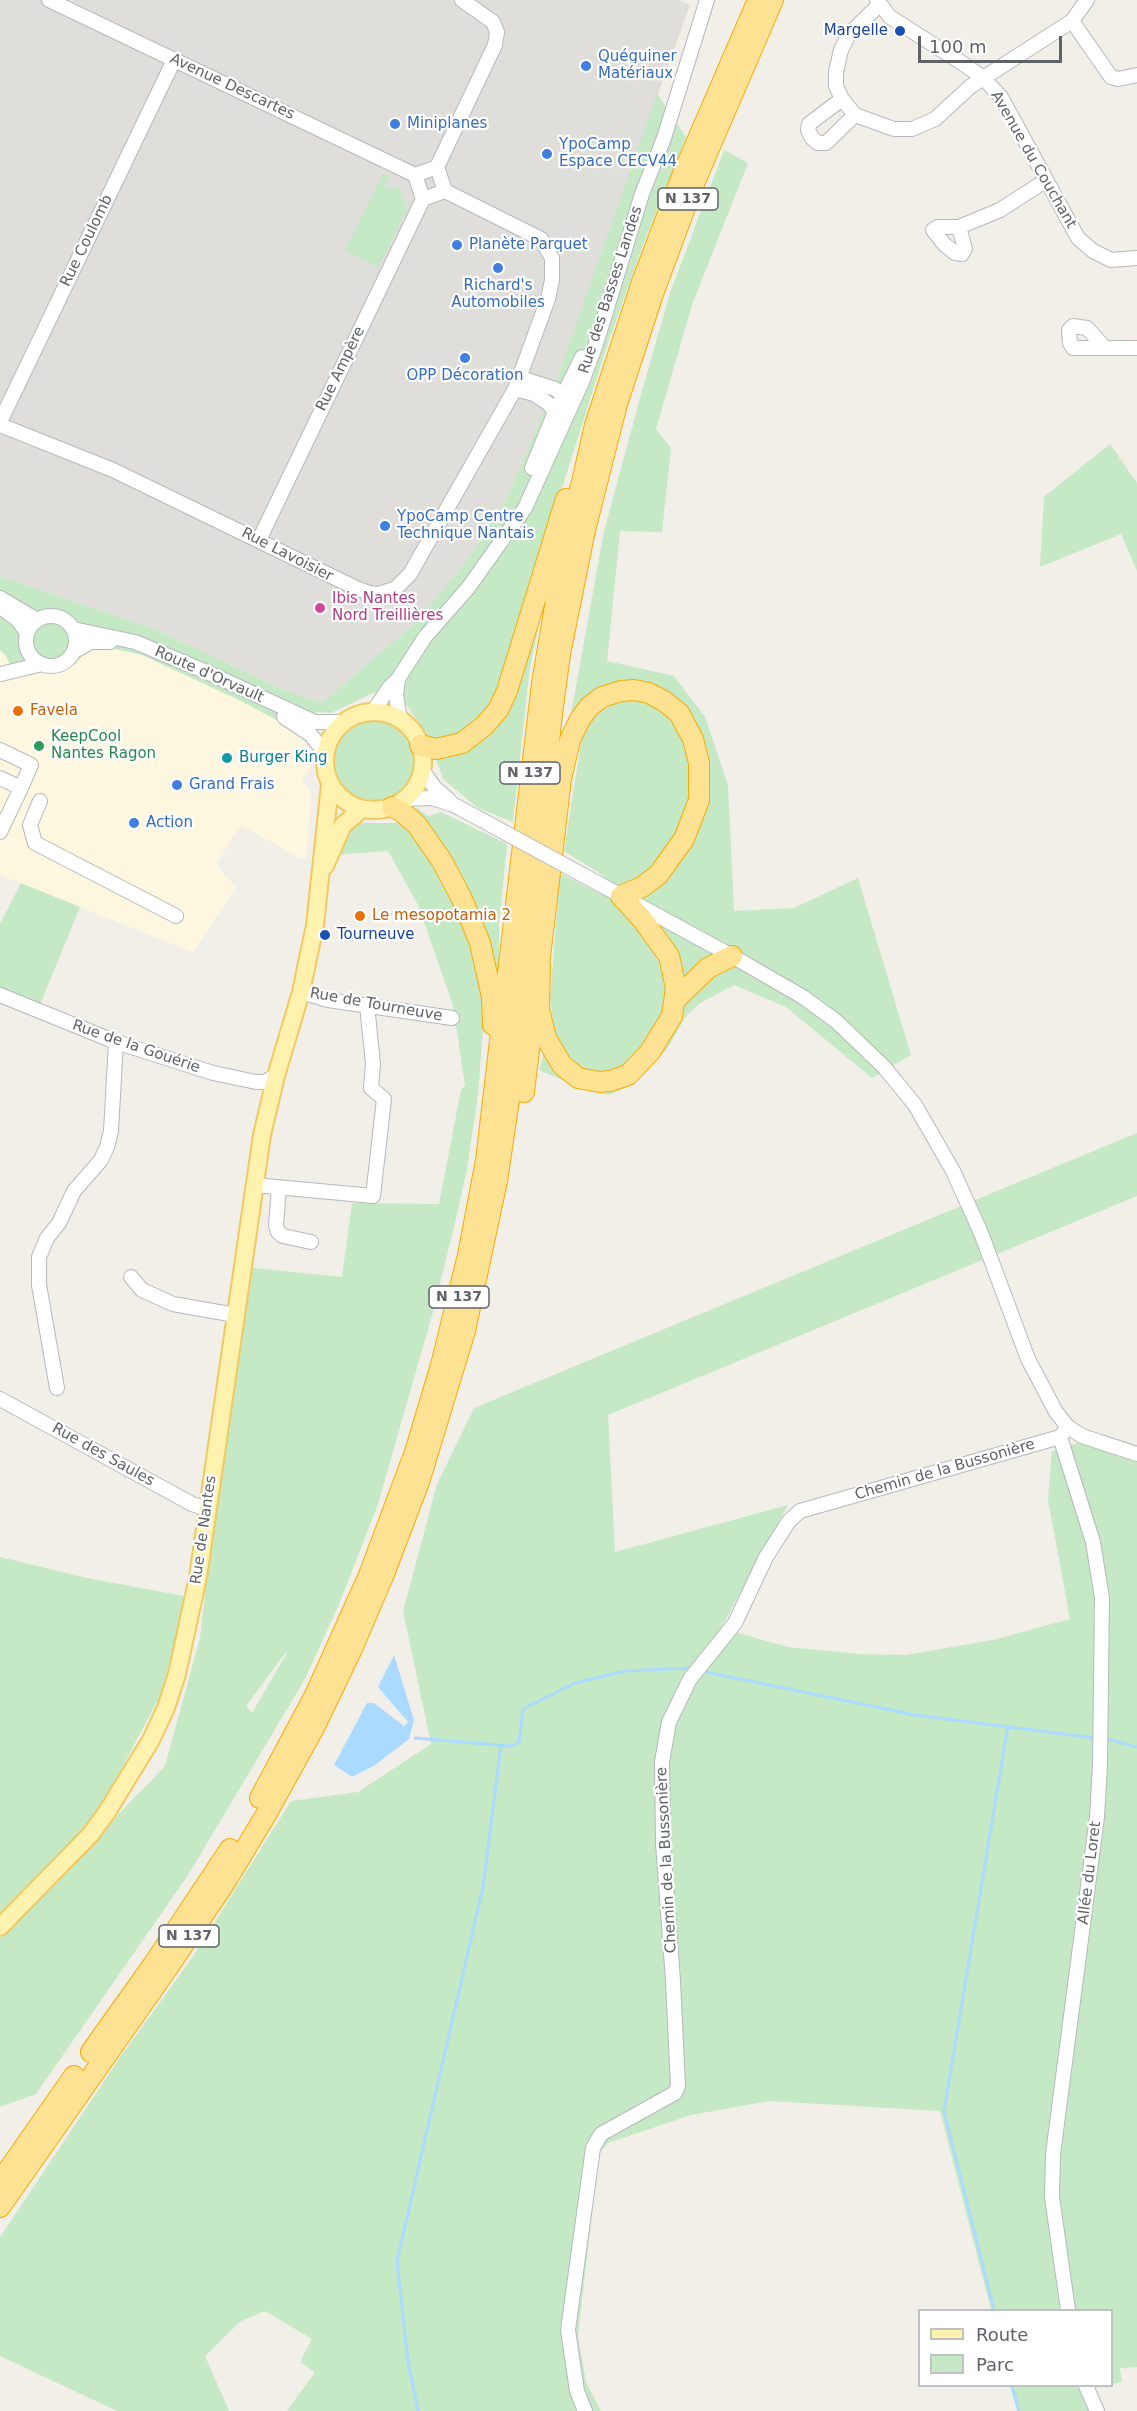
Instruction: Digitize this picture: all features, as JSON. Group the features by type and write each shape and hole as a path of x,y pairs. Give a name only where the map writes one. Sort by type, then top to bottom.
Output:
{"highway":[{"name":"N 137","path":"0,2182 153,1965 230,1849 266,1789 334,1655 381,1545 426,1417 466,1265 491,1125 542,683 561,572 595,425 661,230 758,0"},
{"name":"N 137","path":"0,2207 220,1889 271,1806 326,1704 367,1615 419,1482 462,1340 488,1232 509,1104 547,750 560,654 601,463 644,319 693,186 773,0"},
{"path":"420,745 436,748 462,742 484,726 498,710 507,691 585,436 595,425"},
{"path":"548,888 556,778 572,634 567,618"},
{"path":"488,1232 499,1218 521,1112 564,761 576,726 590,706 602,697 621,691 634,690 649,693 664,701 679,714 687,725 699,763 699,791 693,820 684,839 669,862 651,881 621,896 642,919 669,956 675,978 676,999 672,1016 666,1029 644,1059 628,1075 600,1082 578,1078 562,1065 546,1038 539,1008 542,971 540,964"},
{"path":"399,803 437,853 462,899 480,943 494,1016 493,1052 486,1110 491,1125"},
{"path":"676,999 708,968 732,956"}],"main road":[{"path":"372,712 390,715 409,727 420,745 423,759 422,770 413,791 399,803 372,811 362,809 342,799 330,785 324,767 325,753 335,731 344,722 361,714 372,712"},
{"path":"321,875 330,785"},
{"path":"321,875 343,825 362,809"},
{"name":"Rue de Nantes","path":"0,1927 91,1834 129,1779 166,1708 187,1635 262,1135 276,1076 301,992 315,925 321,875"}],"street":[{"name":"Avenue Descartes","path":"49,0 415,175"},
{"path":"445,191 437,167 495,45 496,32 493,22 462,0"},
{"name":"Rue des Basses Landes","path":"372,712 389,688 398,680 425,637 468,588 525,508 582,382 707,0"},
{"path":"879,2 849,34 841,50 836,72 836,86 842,99 855,115 894,129 912,129 934,119 983,78 1072,21 1086,0"},
{"name":"Avenue du Couchant","path":"879,2 891,17 938,46 983,78 1001,97 1078,238 1093,251 1111,260 1137,258"},
{"path":"1072,21 1111,77 1118,79 1137,75"},
{"name":"Rue Coulomb","path":"0,424 174,60"},
{"path":"842,99 809,124 808,130 812,138 818,143 826,143 855,115"},
{"path":"437,167 415,175 423,199 445,191 534,234 541,239 552,258 552,280 548,299 518,384"},
{"path":"959,227 1000,210 1045,181"},
{"name":"Rue Ampère","path":"259,540 423,199"},
{"path":"502,540 555,412 610,298"},
{"path":"1105,348 1137,348"},
{"path":"518,384 555,389 563,395 565,399 556,436"},
{"path":"518,384 549,405 555,412"},
{"name":"Rue Lavoisier","path":"0,424 113,470 369,593 387,593 396,588 410,574 518,384"},
{"path":"0,598 37,620 53,616 68,622 75,636 73,652 61,663 53,666 42,664 23,666 0,674"},
{"path":"0,607 18,619 31,657 42,664"},
{"path":"0,674 26,640 37,620"},
{"name":"Route d'Orvault","path":"73,629 135,642 315,722 344,722"},
{"name":"Route d'Orvault","path":"73,652 91,642 111,642 149,652 293,722 311,735 325,753"},
{"path":"398,680 396,695 399,720"},
{"path":"0,750 31,765 0,832"},
{"path":"422,770 435,788 454,805"},
{"path":"0,778 21,788"},
{"path":"399,803 432,798 454,805 732,956 803,997 836,1021 884,1067 915,1105 953,1171 981,1233 1028,1359 1064,1432 1137,1454"},
{"path":"40,801 30,825 34,843 176,916"},
{"name":"Rue de Tourneuve","path":"301,992 328,1000 452,1018"},
{"name":"Rue de la Gouérie","path":"0,995 116,1042 213,1073 264,1082 276,1076"},
{"path":"255,1185 373,1196 384,1099 371,1088 373,1064 367,1005"},
{"path":"57,1388 39,1285 39,1257 47,1238 59,1223 74,1191 101,1160 107,1147 111,1131 116,1042"},
{"path":"279,1188 276,1225 278,1232 283,1236 311,1242"},
{"path":"130,1277 142,1290 174,1304 236,1316"},
{"name":"Rue des Saules","path":"0,1399 192,1504 207,1509"},
{"name":"Allée du Loret","path":"1064,1432 1098,1566 1102,1618 1101,1755 1097,1817 1053,2154 1052,2198 1068,2309"},
{"name":"Chemin de la Bussonière","path":"585,2411 577,2391 568,2330 593,2148 601,2134 675,2092 678,2086 674,1981 663,1844 662,1762 669,1722 681,1696 690,1679 735,1623 766,1557 789,1521 800,1511 1064,1432"},
{"path":"1087,2387 1096,2411"}],"shaded area":[{"path":"0,0 679,0 690,5 555,384 505,502 468,559 415,623 322,703 277,687 157,630 0,576"},
{"path":"106,647 142,655 239,700 290,727 301,737 309,751 310,767 302,779 311,794 306,858 300,858 241,825 216,864 236,887 193,952 0,875 0,650 6,656 47,671 75,664 86,651"}],"green space":[{"path":"657,93 686,137 644,242 607,346 535,573 547,589 530,667 513,822 478,808 443,779 429,738 404,701 373,693 331,713 317,712 301,737 290,727 239,700 142,655 106,647 86,651 75,664 47,671 34,666 14,673 6,656 0,650 0,576 157,630 277,687 322,703 415,623 468,559 505,502 555,384"},
{"path":"724,150 748,163 692,305 656,429 671,448 662,532 620,531 607,661 674,676 705,717 728,785 734,911 794,908 858,878 911,1055 872,1078 786,1007 734,985 700,1003 686,1016 667,1049 632,1085 609,1095 576,1086 539,1070 553,1023 550,999 560,873 600,894 604,876 564,851 582,736 571,714 604,531 670,293"},
{"path":"383,173 389,176 384,186 391,189 399,185 407,209 379,267 345,251"},
{"path":"1110,444 1137,483 1137,571 1121,534 1040,567 1044,497"},
{"path":"373,715 389,719 403,728 412,742 416,758 412,774 403,788 389,797 373,801 357,797 343,788 334,774 330,758 334,742 343,728 357,719"},
{"path":"417,808 428,816 441,812 507,844 499,925 499,981 484,1017 478,1094 467,1169 433,1312 378,1504 340,1602 305,1679 188,1875 36,2094 0,2107 0,1937 165,1766 200,1638 216,1495 253,1268 342,1277 352,1203 439,1204 461,1090 465,1085 453,1005 418,905 388,851 335,855 356,823 396,823","holes":["287,1653 252,1713 246,1706"]},
{"path":"21,883 80,907 39,1007 0,990 0,924"},
{"path":"1137,1133 1137,1196 608,1415 615,1552 788,1505 721,1628 788,1647 860,1654 906,1655 993,1640 1070,1619 1048,1500 1052,1451 1078,1443 1137,1458 1137,2367 1120,2368 1122,2382 1113,2384 1113,2309 991,2309 940,2111 769,2101 691,2115 608,2143 599,2153 578,2336 586,2382 601,2411 287,2411 315,2372 300,2362 312,2339 265,2311 241,2321 205,2356 229,2411 117,2411 0,2356 0,2237 121,2056 192,1958 291,1801 358,1792 431,1744 403,1611 437,1484 474,1408"},
{"path":"0,1557 87,1578 189,1597 160,1696 105,1800 87,1826 0,1914"},
{"path":"1010,2387 1100,2387 1083,2390 1091,2411 1017,2411"}],"water":[{"path":"394,1655 414,1720 409,1739 375,1765 352,1777 334,1765 367,1703 374,1703 404,1726 408,1722 378,1687"}],"waterway":[{"path":"415,1738 511,1746 519,1742 523,1709 575,1683 625,1671 688,1668"},
{"path":"706,1672 915,1715 1095,1738"},
{"path":"994,2309 944,2111 1008,1726"},
{"path":"1107,1739 1137,1747"},
{"path":"418,2411 408,2362 397,2261 483,1887 501,1745"},
{"path":"1012,2387 1019,2411"}],"place":[{"name":"Margelle","path":"900,31"},
{"name":"Quéguiner Matériaux","path":"586,66"},
{"name":"Miniplanes","path":"395,124"},
{"name":"YpoCamp Espace CECV44","path":"547,154"},
{"name":"Planète Parquet","path":"457,245"},
{"name":"Richard's Automobiles","path":"498,268"},
{"name":"OPP Décoration","path":"465,358"},
{"name":"YpoCamp Centre Technique Nantais","path":"385,526"},
{"name":"Ibis Nantes Nord Treillières","path":"320,608"},
{"name":"Favela","path":"18,711"},
{"name":"KeepCool Nantes Ragon","path":"39,746"},
{"name":"Burger King","path":"227,758"},
{"name":"Grand Frais","path":"177,785"},
{"name":"Action","path":"134,823"},
{"name":"Le mesopotamia 2","path":"360,916"},
{"name":"Tourneuve","path":"325,935"}]}
